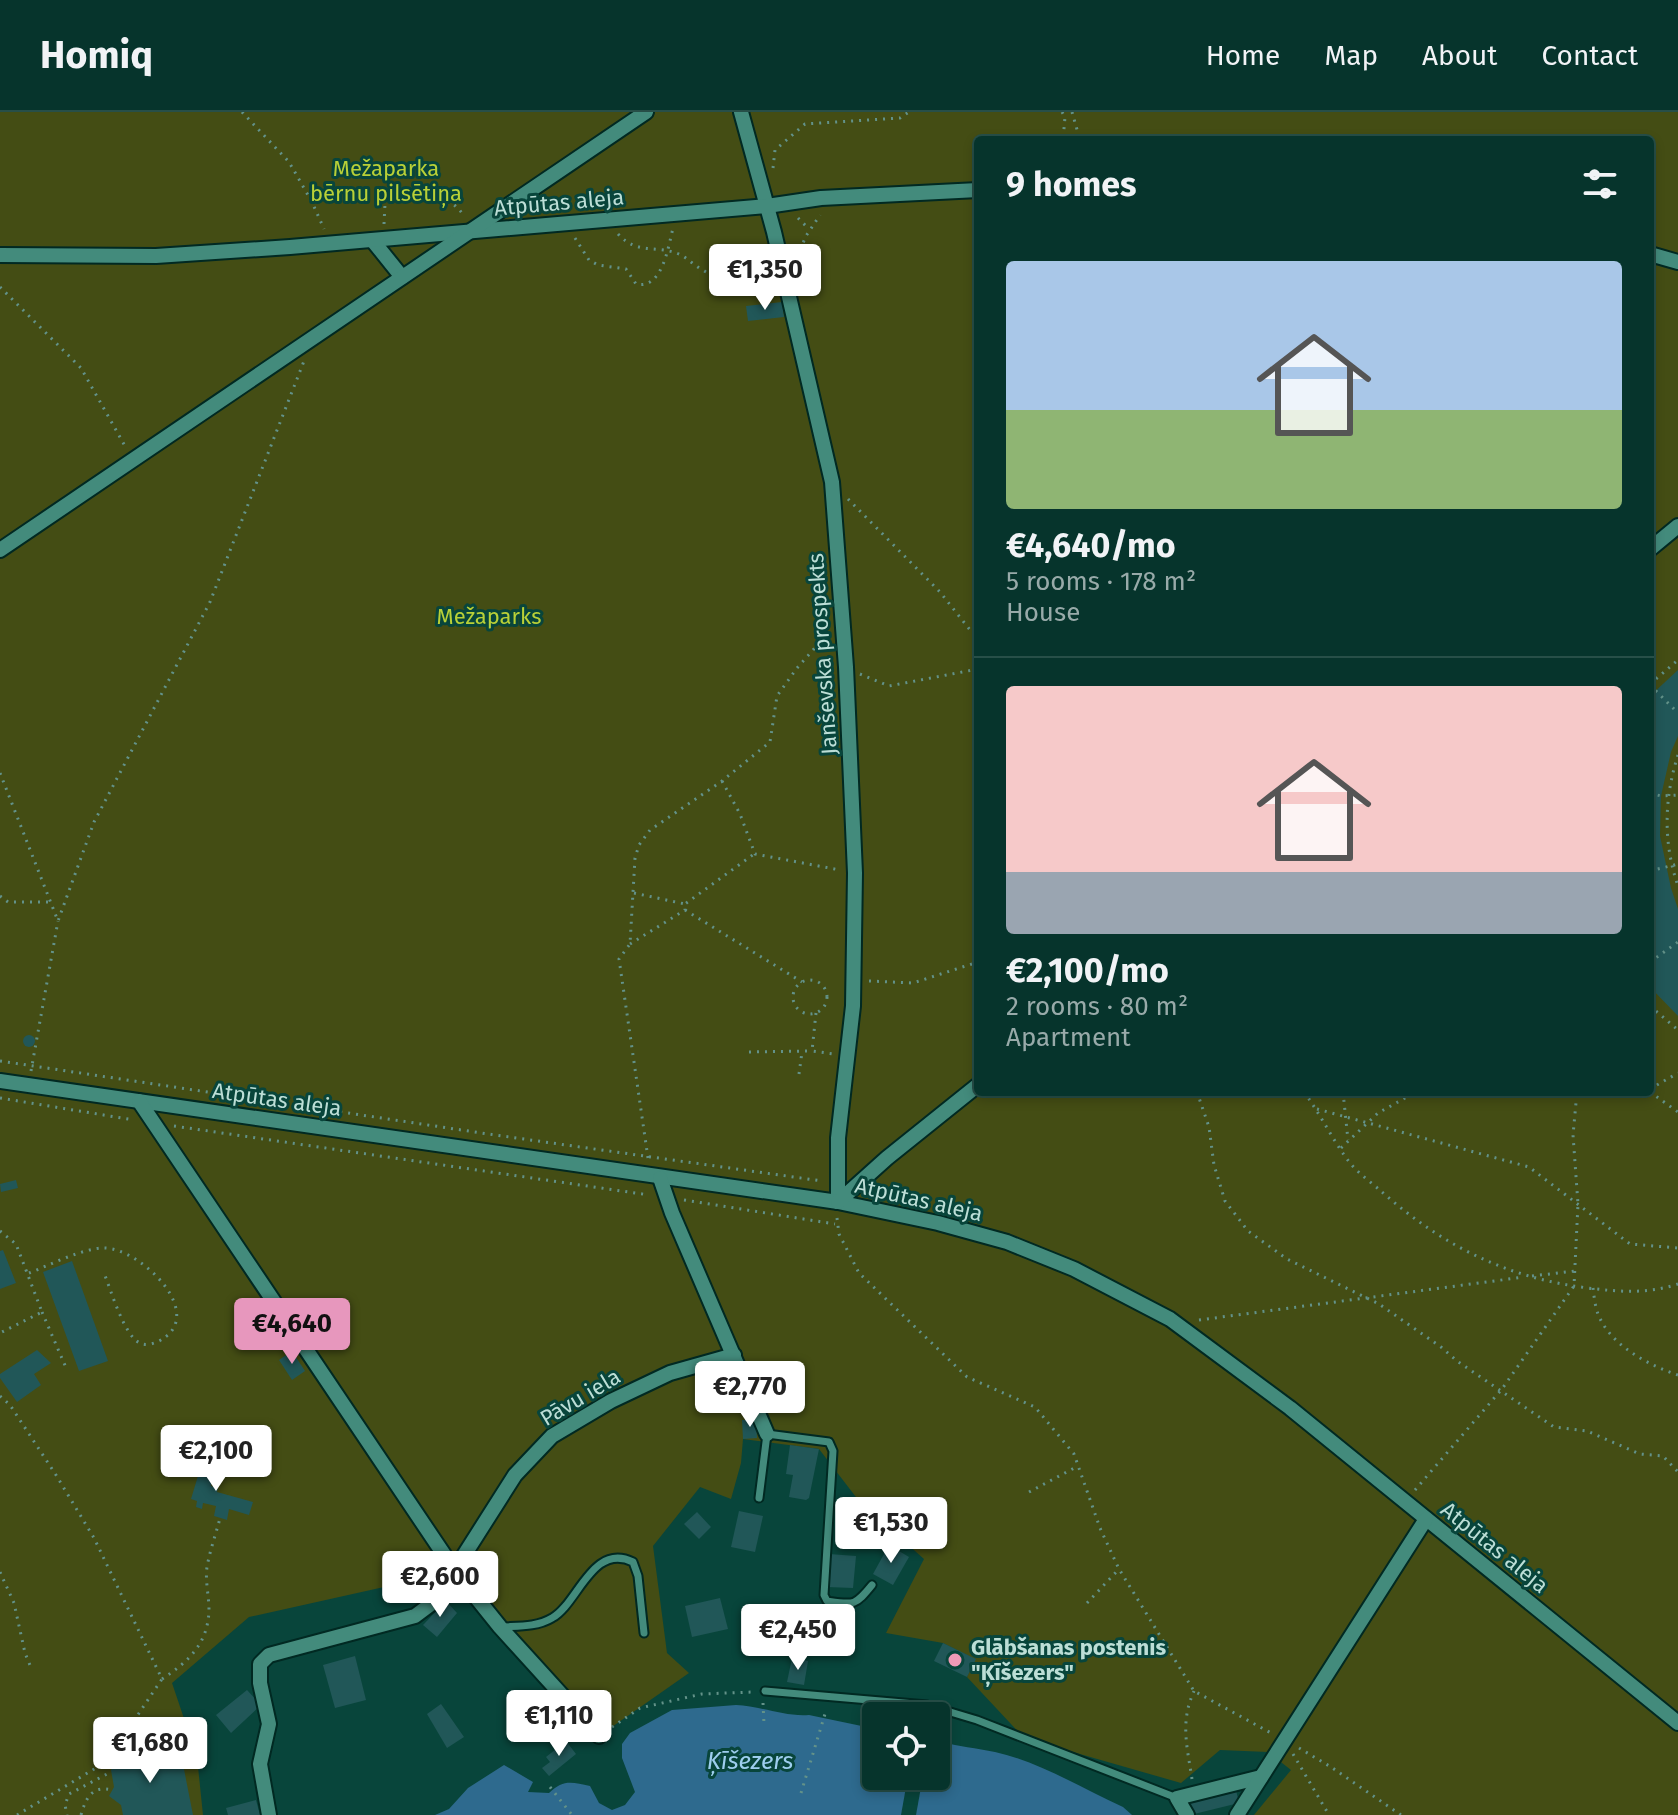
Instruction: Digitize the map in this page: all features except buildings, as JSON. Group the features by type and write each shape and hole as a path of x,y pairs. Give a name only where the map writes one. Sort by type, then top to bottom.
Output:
{"street":[{"path":"0,550 646,112"},
{"name":"Janševska prospekts","path":"741,112 784,271 832,482 846,667 855,873 853,980 838,1138 838,1202"},
{"name":"Atpūtas aleja","path":"0,255 156,256 380,241 767,206 821,198 974,190"},
{"path":"380,241 402,277"},
{"path":"1654,255 1678,262"},
{"path":"1654,546 1678,526"},
{"name":"Atpūtas aleja","path":"0,1081 838,1202 938,1223 1007,1242 1074,1269 1175,1323 1290,1408 1678,1723"},
{"path":"838,1202 974,1088"},
{"path":"139,1101 455,1571 500,1627 599,1736"},
{"path":"655,1177 667,1198 767,1434"},
{"name":"Pāvu iela","path":"269,1815 260,1764 269,1724 260,1683 260,1664 269,1655 415,1616 435,1601 515,1475 552,1436 611,1401 670,1373 734,1355"},
{"path":"1237,1815 1426,1519"},
{"path":"1187,1815 1177,1798 1261,1777"}],"lane":[{"path":"759,1498 767,1434 832,1444 824,1595 827,1601 851,1604 858,1602 872,1585"},
{"path":"500,1627 529,1626 555,1617 589,1573 606,1561 623,1557 633,1562 638,1576 644,1633"},
{"path":"765,1691 927,1705 977,1720 1177,1798"}],"path":[{"path":"242,112 289,162 312,202 330,244"},
{"path":"771,178 775,150 805,124 900,118 909,112"},
{"path":"1062,112 1065,117 1063,136"},
{"path":"1072,112 1079,136"},
{"path":"380,241 385,204 409,190 427,192 455,206 462,212 467,233"},
{"path":"784,271 796,260 809,229 823,210 821,198"},
{"path":"569,224 582,253 589,260 598,265 626,269 639,286 648,285 654,280 667,252 678,213"},
{"path":"609,220 629,244 680,255 716,278 741,287 788,288"},
{"path":"0,287 81,368 134,461"},
{"path":"28,1085 58,921 94,822 210,602 313,339"},
{"path":"832,482 940,592 974,635"},
{"path":"630,944 635,858 639,845 650,830 722,781 770,742 777,696 797,668 843,617"},
{"path":"1654,681 1678,660"},
{"path":"846,667 889,686 974,670"},
{"path":"1654,688 1678,713"},
{"path":"1678,755 1668,797 1668,842 1676,864 1678,886"},
{"path":"0,773 58,921"},
{"path":"722,781 740,814 755,854"},
{"path":"1654,794 1668,797 1678,795"},
{"path":"633,892 685,904 755,854 855,873"},
{"path":"1654,870 1676,864"},
{"path":"0,896 8,902 50,902"},
{"path":"685,904 685,910"},
{"path":"655,1177 648,1157 619,959 630,944 685,910"},
{"path":"685,910 802,982 817,981 828,995 825,1006 816,1013 800,1011 794,1002 794,990 802,982"},
{"path":"1654,959 1678,942"},
{"path":"853,980 913,983 974,963"},
{"path":"1654,1009 1678,1030"},
{"path":"812,1051 816,1013"},
{"path":"749,1052 812,1051 848,1056"},
{"path":"799,1074 802,1052"},
{"path":"0,1061 815,1180 823,1181 837,1176"},
{"path":"1654,1088 1678,1073"},
{"path":"1654,1093 1678,1112"},
{"path":"1198,1096 1209,1127 1214,1165 1225,1201 1248,1231 1287,1259 1367,1298 1554,1427 1587,1431 1640,1454 1663,1456 1678,1472"},
{"path":"1307,1096 1351,1164 1396,1204 1446,1241 1492,1265 1529,1276 1593,1288 1655,1291 1678,1284"},
{"path":"1343,1096 1349,1141"},
{"path":"1341,1148 1378,1113 1409,1096"},
{"path":"1405,1502 1502,1389 1574,1286 1578,1204 1573,1135 1577,1096"},
{"path":"0,1098 155,1124 836,1224"},
{"path":"1317,1109 1529,1167 1630,1244 1678,1248"},
{"path":"838,1202 836,1224 859,1273 967,1377 1035,1407 1074,1454 1100,1528 1119,1569 1194,1691 1331,1767 1401,1815"},
{"path":"0,1224 1,1231 16,1244 67,1370"},
{"path":"29,1273 96,1248 109,1248 131,1256 149,1268 176,1303 177,1316 162,1340 141,1344 129,1334 104,1273"},
{"path":"1175,1323 1575,1271"},
{"path":"1593,1288 1598,1315 1615,1338 1651,1366 1678,1375"},
{"path":"0,1333 42,1312"},
{"path":"0,1396 10,1405 94,1538 162,1679"},
{"path":"1029,1492 1078,1466"},
{"path":"17,1815 106,1762 162,1679 187,1663 199,1648 207,1629 207,1568 220,1518"},
{"path":"1087,1603 1119,1569"},
{"path":"0,1572 17,1611 25,1653 32,1670"},
{"path":"599,1736 640,1708 702,1694 765,1691"},
{"path":"1192,1783 1185,1723 1186,1709 1194,1691"},
{"path":"763,1703 764,1724"},
{"path":"801,1793 825,1714"},
{"path":"1285,1741 1329,1815"},
{"path":"67,1815 65,1805 69,1794 107,1774 106,1762"},
{"path":"550,1787 572,1815"},
{"path":"81,1815 92,1791 98,1788 112,1790"}],"green space":[{"name":"Mežaparks","path":"0,112 1678,112 1678,1815 1254,1815 1291,1770 1268,1752 1220,1750 1181,1783 1024,1738 967,1677 975,1659 943,1643 886,1633 924,1559 859,1501 819,1449 743,1439 741,1463 731,1499 700,1487 653,1546 667,1653 689,1673 599,1736 472,1585 415,1569 402,1583 249,1617 172,1683 197,1757 203,1815 0,1815"}],"water":[{"name":"Ķīšezers","path":"736,1705 862,1726 862,1790 950,1790 950,1744 1028,1762 1123,1807 1132,1815 435,1815 449,1809 468,1788 504,1765 533,1782 528,1792 549,1793 559,1785 568,1783 584,1785 590,1786 599,1803 612,1810 625,1805 635,1792 622,1758 622,1744 630,1733 672,1710"}],"pier":[{"path":"905,1790 920,1790 916,1815 901,1815"}],"place":[{"name":"Glābšanas postenis \"Ķīšezers\"","path":"955,1660"}],"park label":[{"name":"Mežaparka bērnu pilsētiņa","path":"386,180"}]}
